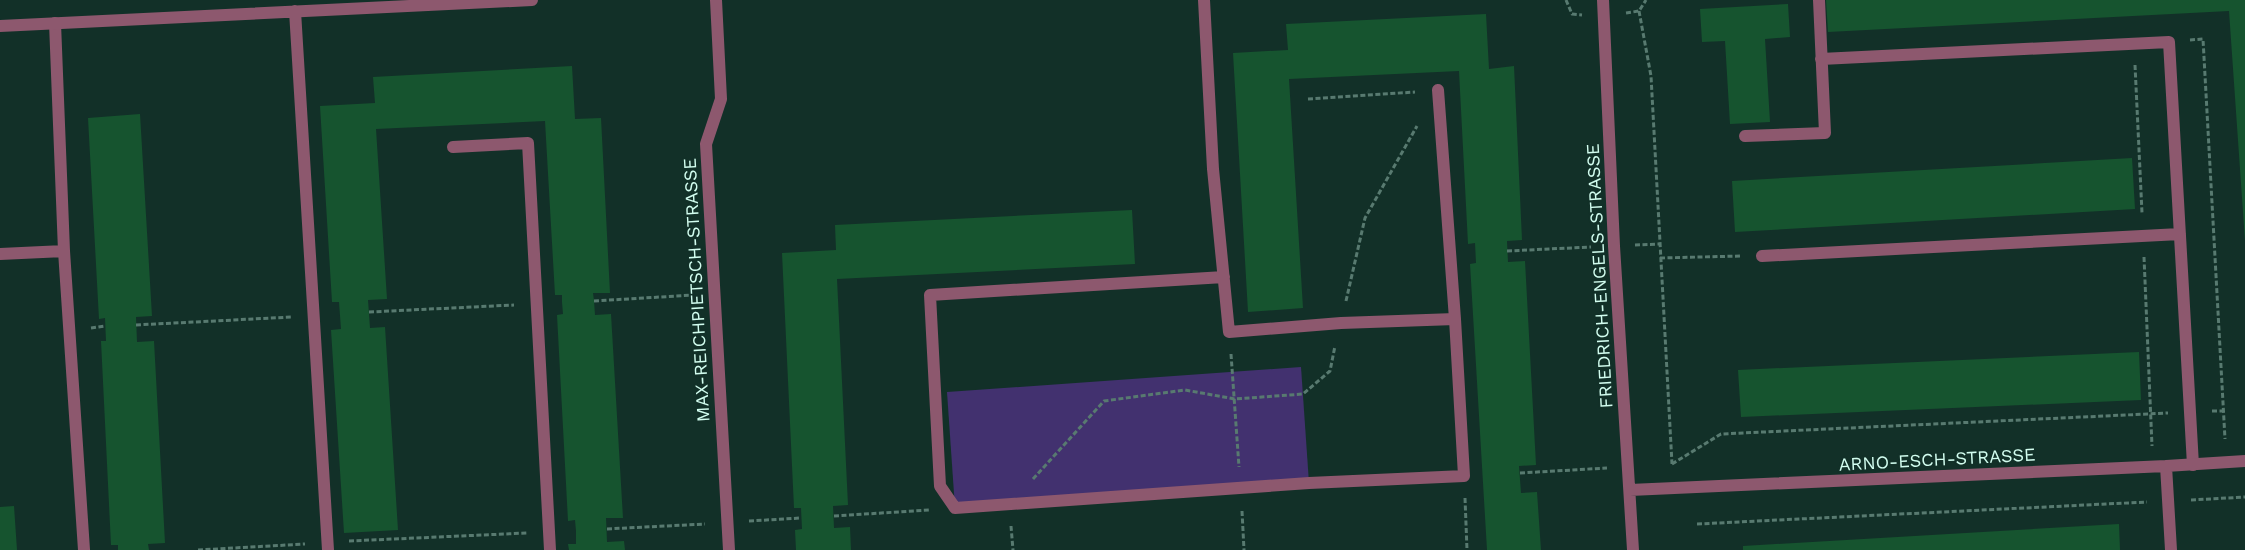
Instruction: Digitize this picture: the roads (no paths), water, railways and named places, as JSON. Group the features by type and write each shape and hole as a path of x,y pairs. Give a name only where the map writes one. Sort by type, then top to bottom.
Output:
{"street":[{"path":"0,26 275,6 295,12 532,0"},
{"name":"MAX-REICHPIETSCH-STRASSE","path":"716,0 721,99 706,144 728,550"},
{"path":"1204,0 1213,169 1229,332 1341,323 1455,319"},
{"name":"FRIEDRICH-ENGELS-STRASSE","path":"1602,0 1614,246 1633,550"},
{"path":"1745,136 1825,133 1819,0"},
{"path":"295,12 328,546"},
{"path":"55,23 64,251 84,550"},
{"path":"1822,59 2169,42 2193,465"},
{"path":"1224,277 930,295 940,486 955,508 1240,488 1464,476 1455,319 1438,90"},
{"path":"453,147 528,143 550,550"},
{"path":"1762,256 2180,234"},
{"path":"0,254 64,251"},
{"name":"ARNO-ESCH-STRASSE","path":"1630,490 2193,465 2245,461"},
{"path":"2166,466 2171,550"}]}
